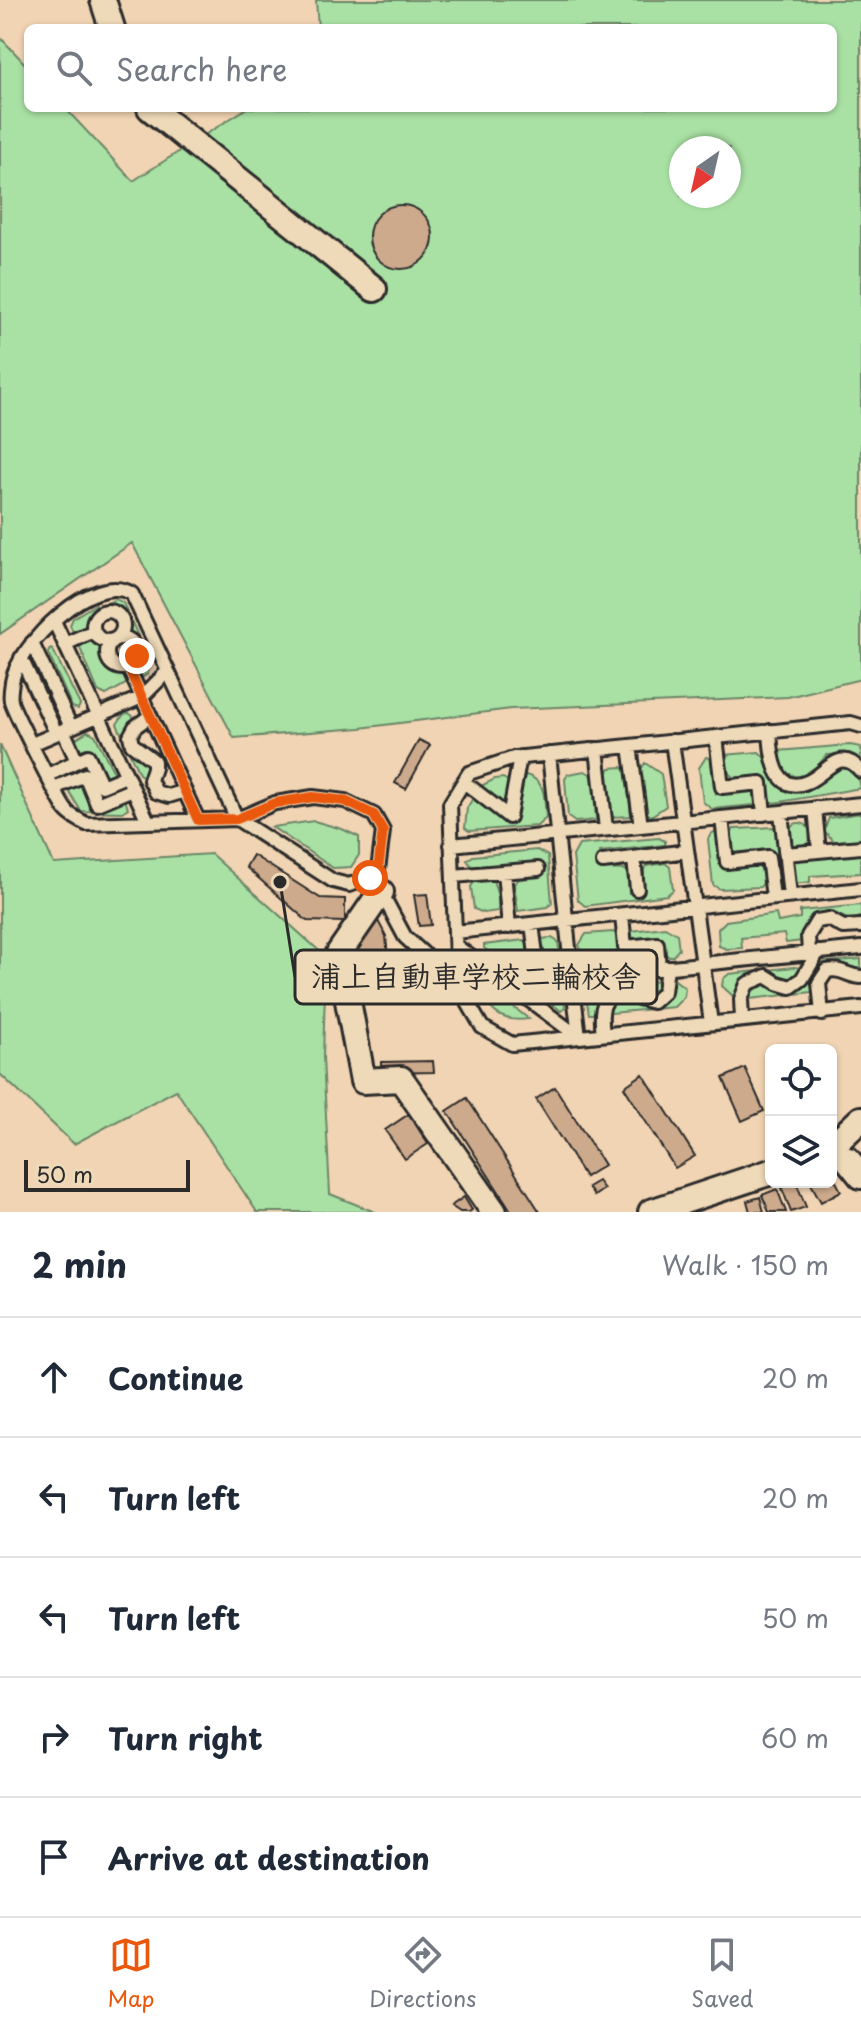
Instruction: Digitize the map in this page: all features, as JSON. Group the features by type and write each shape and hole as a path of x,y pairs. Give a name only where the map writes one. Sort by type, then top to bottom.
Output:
{"street":[{"path":"103,0 111,24"},
{"path":"155,112 374,289"},
{"path":"376,885 339,953 363,1081 401,1079 494,1212"},
{"path":"847,1161 861,1119"},
{"path":"651,1212 765,1174"}],"lane":[{"path":"376,885 349,885 333,881 237,819 132,594 123,588 110,587 75,603 32,643 21,658 12,680 11,703 66,811 86,824 237,819 275,803 313,797 345,801 374,815 383,831 376,885 405,937 457,984 482,1027 512,1044 861,1008"},
{"path":"100,591 102,612"},
{"path":"94,631 93,622 102,612 112,611 123,623 121,633 114,640 107,647 107,657 118,667 128,667 135,660 136,646 128,639 114,640 100,639 94,631"},
{"path":"54,621 148,821"},
{"path":"65,644 94,631"},
{"path":"32,643 77,761"},
{"path":"21,658 63,730"},
{"path":"128,667 198,820"},
{"path":"32,744 142,697 168,671"},
{"path":"150,716 135,727 130,736 132,744 154,761 150,780 156,792 169,796 185,791"},
{"path":"457,984 450,804 469,773 520,757 851,723 861,726"},
{"path":"770,731 771,759 778,776 791,784 806,783 831,764 844,760 861,771"},
{"path":"716,737 722,787 761,783 764,814"},
{"path":"672,741 711,1023"},
{"path":"630,746 641,826"},
{"path":"597,749 606,829"},
{"path":"549,754 579,1037"},
{"path":"48,775 88,756 102,786 150,780"},
{"path":"464,782 509,817 520,757"},
{"path":"54,788 85,775 97,804 130,783"},
{"path":"451,845 861,804"},
{"path":"815,808 819,851"},
{"path":"781,812 790,896"},
{"path":"722,818 727,862 768,857 773,898"},
{"path":"786,854 861,847"},
{"path":"603,862 687,851"},
{"path":"634,859 637,889"},
{"path":"453,876 538,869"},
{"path":"504,872 509,927"},
{"path":"455,932 861,889"},
{"path":"603,1034 601,1015 607,998 614,992 626,990 653,1002 664,992 663,968 657,944 625,947 622,915"},
{"path":"742,1020 741,999 747,984 766,976 791,987 802,979 814,953 808,936 817,921 829,919 843,927 861,926"},
{"path":"532,924 540,985"},
{"path":"456,946 579,1037"},
{"path":"572,977 861,948"},
{"path":"518,966 537,963"},
{"path":"822,1014 819,983 827,971 839,969 861,977"}],"green space":[{"path":"316,0 861,0 861,679 788,697 511,709 360,728 234,738 132,543 0,634 0,37 24,63 24,112 69,112 133,181 241,112 837,112 837,24 318,24"},
{"path":"116,599 123,603 149,660 148,674 143,677 137,675 133,668 140,656 137,643 125,634 122,614 107,603"},
{"path":"96,604 97,610 85,629 74,634 70,625 73,618"},
{"path":"93,638 105,645 103,656 106,664 124,673 129,682 106,695 98,691 80,648 83,642"},
{"path":"50,649 80,705 78,709 72,707 48,653"},
{"path":"129,713 135,718 127,730 151,763 146,778 139,774 117,724 124,714"},
{"path":"88,731 95,735 114,773 113,779 105,782 80,757 72,741"},
{"path":"0,745 54,864 211,854 326,957 323,1057 330,1194 375,1212 257,1212 176,1090 74,1144 0,1074"},
{"path":"850,745 861,747 861,761 851,754 827,755 811,773 799,778 781,770 777,760 778,751"},
{"path":"759,752 778,785 784,789 807,792 834,769 845,767 859,780 861,788 774,803 770,800 766,783 732,777 724,755"},
{"path":"706,757 713,759 716,794 750,791 756,793 758,799 754,805 712,809 703,802 699,768"},
{"path":"645,763 661,774 666,806 651,816 645,812 640,771"},
{"path":"622,767 626,770 631,816 611,817 607,773 610,768"},
{"path":"585,771 593,776 596,820 575,822 568,817 565,779 568,774"},
{"path":"526,775 538,782 543,792 546,818 537,826 469,831 465,828 467,808 473,798 506,825 512,824 522,779"},
{"path":"503,778 510,785 505,804 481,786"},
{"path":"82,779 96,808 121,798 128,808 122,812 81,811 67,788"},
{"path":"861,813 861,840 834,841 824,831 829,818"},
{"path":"314,821 359,837 359,855 351,867 333,868 272,827"},
{"path":"799,823 808,826 811,835 808,844 799,847 790,844 787,835 790,826"},
{"path":"776,827 781,880 781,884 777,885 771,850 733,853 730,835 734,829"},
{"path":"716,831 721,862 726,868 756,864 761,867 764,882 760,887 720,889 713,885 708,839"},
{"path":"659,838 665,841 665,845 600,852 601,869 627,870 629,893 644,891 644,869 647,866 665,863 670,867 673,890 667,895 585,906 578,900 573,856 579,845"},
{"path":"537,850 548,856 552,903 548,907 518,911 514,884 519,879 540,877 539,862 472,867 467,860 473,856"},
{"path":"861,854 861,873 810,876 810,882 795,884 792,860"},
{"path":"475,880 493,880 498,911 484,913 474,909 471,887"},
{"path":"861,905 861,916 852,921 827,912 816,916 807,924 802,941 786,943 784,934 741,938 742,948 719,946 718,929 726,921 776,914 778,922 800,918 800,911"},
{"path":"665,927 677,934 679,949 673,956 664,953 662,940 629,939 631,931"},
{"path":"613,932 654,955 586,963 579,945 586,934"},
{"path":"552,938 558,942 560,955 547,957 553,999 564,998 565,1008 561,1011 484,948 484,945 524,940 528,943 530,954 527,959 514,960 516,972 532,972 535,987 546,987 540,939"},
{"path":"861,959 861,971 846,965 820,966 812,977 812,992 749,999 753,987 765,982 775,989 791,992 803,986 819,963"},
{"path":"800,968 801,972 789,982 769,972 748,975 734,997 722,986 723,979 729,974"},
{"path":"675,980 685,988 684,997 674,1007 611,1013 606,1010 614,999 621,997 651,1008 659,1006"},
{"path":"658,981 660,990 654,994 613,987 604,993 593,1014 589,1014 586,997 592,987"},
{"path":"481,982 529,1019 510,1019 496,1013 487,1001"}],"building":[{"path":"401,205 413,207 424,214 431,225 431,249 424,260 413,267 401,269 389,267 378,260 371,249 369,237 371,225 378,214 389,207"},
{"path":"419,740 430,745 406,789 395,783"},
{"path":"253,855 320,898 345,899 345,922 307,921 246,867"},
{"path":"427,894 431,925 419,926 414,895"},
{"path":"377,919 386,936 390,979 358,986 353,953"},
{"path":"433,1061 434,1072 381,1073 381,1062"},
{"path":"745,1068 764,1111 742,1121 723,1078"},
{"path":"643,1074 695,1156 675,1168 624,1087"},
{"path":"555,1087 604,1165 585,1177 536,1099"},
{"path":"467,1098 540,1212 512,1212 447,1111"},
{"path":"409,1114 428,1144 405,1159 385,1130"},
{"path":"598,1181 604,1189 594,1196 588,1187"},
{"path":"837,1183 841,1191 821,1202 813,1188 837,1188"},
{"path":"782,1188 798,1188 806,1207 791,1212"},
{"path":"777,1189 786,1212 769,1212 762,1195"},
{"path":"464,1197 472,1210 460,1212 451,1206"},
{"path":"760,1197 764,1212 750,1212 747,1201"}],"place":[{"name":"浦上自動車学校二輪校舎","path":"280,882"}],"route":[{"path":"137,656 128,667 198,820 237,819 275,803 313,797 345,801 374,815 383,831 378,870 370,878"}]}
